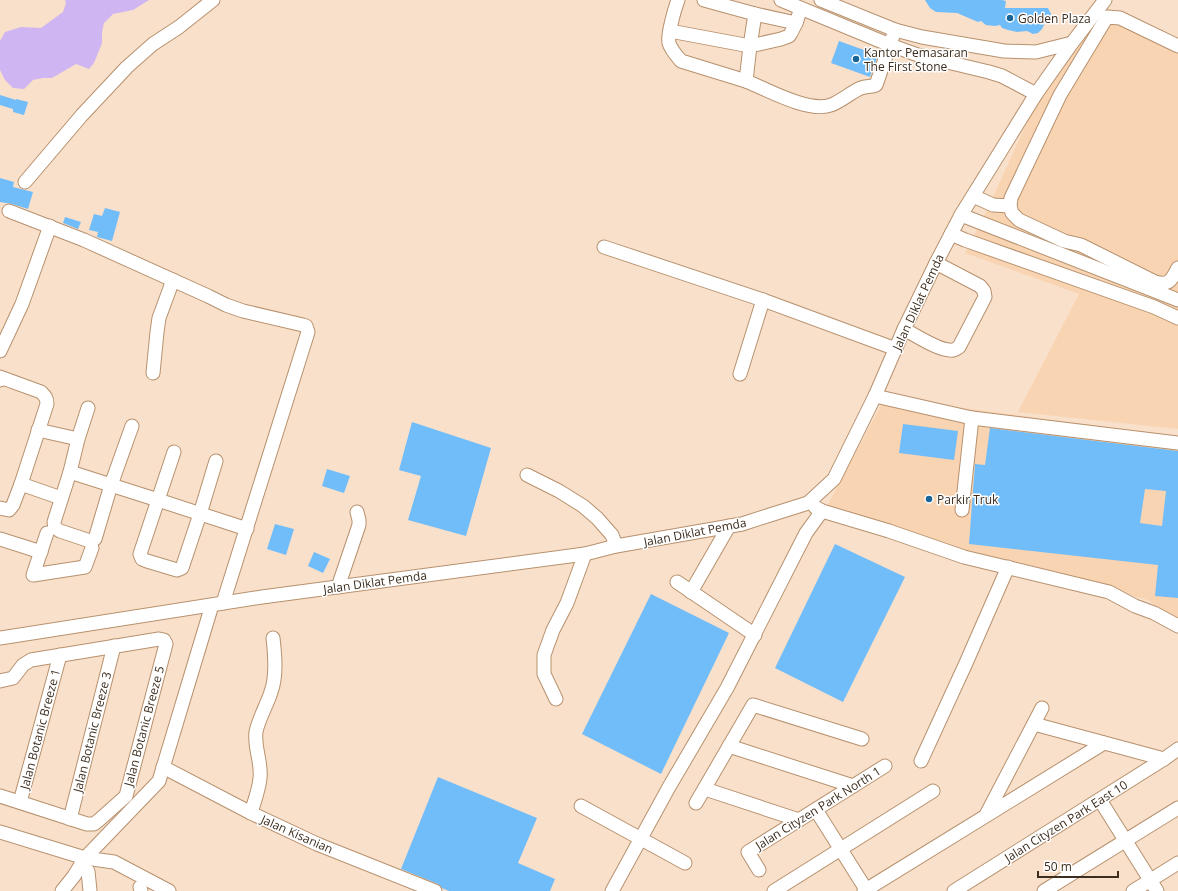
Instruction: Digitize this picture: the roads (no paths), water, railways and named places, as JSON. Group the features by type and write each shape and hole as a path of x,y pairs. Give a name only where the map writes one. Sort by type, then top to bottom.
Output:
{"street":[{"path":"25,182 82,115 127,67 153,44 179,27 213,0"},
{"path":"678,0 674,11 669,43 674,54 681,61 746,81 792,101 820,107 832,105 859,88 876,85 895,30"},
{"path":"704,0 755,14 796,22"},
{"path":"781,0 918,55 1002,76 1036,94"},
{"path":"821,0 895,30 922,37 1004,51 1036,52 1072,43"},
{"name":"Jalan Diklat Pemda","path":"0,638 218,604 585,554 616,546 728,526 770,516 808,503 834,479 876,396 904,329 961,215 1036,94 1105,0"},
{"path":"670,31 750,46 781,40 789,36 792,33 801,9"},
{"path":"746,81 755,14"},
{"path":"1178,46 1120,18 1107,17 1060,95 1011,198 1010,206 1012,213 1019,220 1064,241 1081,245 1163,285 1172,280 1178,268"},
{"path":"973,196 993,205 1010,206"},
{"path":"9,210 84,240 226,305 243,311 303,325 308,329 244,529 159,781 85,858 74,876 62,891"},
{"path":"961,215 1178,300"},
{"path":"0,351 22,304 50,226"},
{"path":"951,234 1154,307 1178,318"},
{"path":"604,247 763,300 896,349"},
{"path":"904,329 924,341 948,350 953,350 959,347 985,297 984,291 980,286 936,263"},
{"path":"153,373 157,332 160,318 173,280"},
{"path":"740,374 763,300"},
{"path":"0,378 41,392 45,395 47,400 47,404 12,508 6,510 0,508"},
{"path":"876,396 972,418 1178,443"},
{"path":"88,408 54,522 56,529 90,541 93,541 96,537 111,485 132,426"},
{"path":"962,510 972,418"},
{"path":"38,430 78,439"},
{"path":"174,452 140,554 142,559 177,570 182,568 216,461"},
{"path":"70,472 244,529"},
{"path":"527,476 559,491 583,506 597,518 612,535 616,546"},
{"path":"21,484 61,498"},
{"path":"808,503 822,511 889,531 964,557 1109,592 1178,626"},
{"path":"612,891 640,838 727,688 806,533 822,511"},
{"path":"338,587 359,525 357,512"},
{"path":"691,592 728,526"},
{"path":"47,533 33,575 85,567 92,548"},
{"path":"0,539 40,552"},
{"path":"556,699 544,674 544,655 553,630 567,603 585,554"},
{"path":"921,761 1008,567"},
{"path":"677,582 755,635"},
{"path":"251,813 260,778 256,731 272,690 274,676 275,660 273,638"},
{"name":"Jalan Botanic Breeze 5","path":"70,819 87,824 94,824 126,796 166,644 164,640 159,639 114,646"},
{"path":"0,681 13,678 23,665 31,660 114,646"},
{"name":"Jalan Botanic Breeze 3","path":"70,819 114,646"},
{"name":"Jalan Botanic Breeze 1","path":"20,802 60,655"},
{"path":"696,803 753,705 862,739"},
{"path":"985,816 1042,708"},
{"path":"1034,724 1164,759"},
{"path":"816,810 866,891 1104,743"},
{"path":"729,746 853,786"},
{"name":"Jalan Cityzen Park East 10","path":"954,891 1100,800 1178,749"},
{"name":"Jalan Cityzen Park North 1","path":"759,870 748,852 885,766"},
{"name":"Jalan Kisanian","path":"163,767 251,813 317,844 435,891"},
{"path":"705,788 799,820"},
{"path":"774,891 933,791"},
{"path":"0,796 70,819"},
{"path":"1100,800 1154,886"},
{"path":"581,806 685,863"},
{"path":"1044,891 1178,808"},
{"path":"0,832 85,858 114,862 169,891"},
{"path":"1133,891 1154,886 1178,863"},
{"path":"88,871 90,891"}],"place":[{"name":"Golden Plaza","path":"1010,18"},
{"name":"Kantor Pemasaran The First Stone","path":"856,59"},
{"name":"Parkir Truk","path":"929,499"}]}
